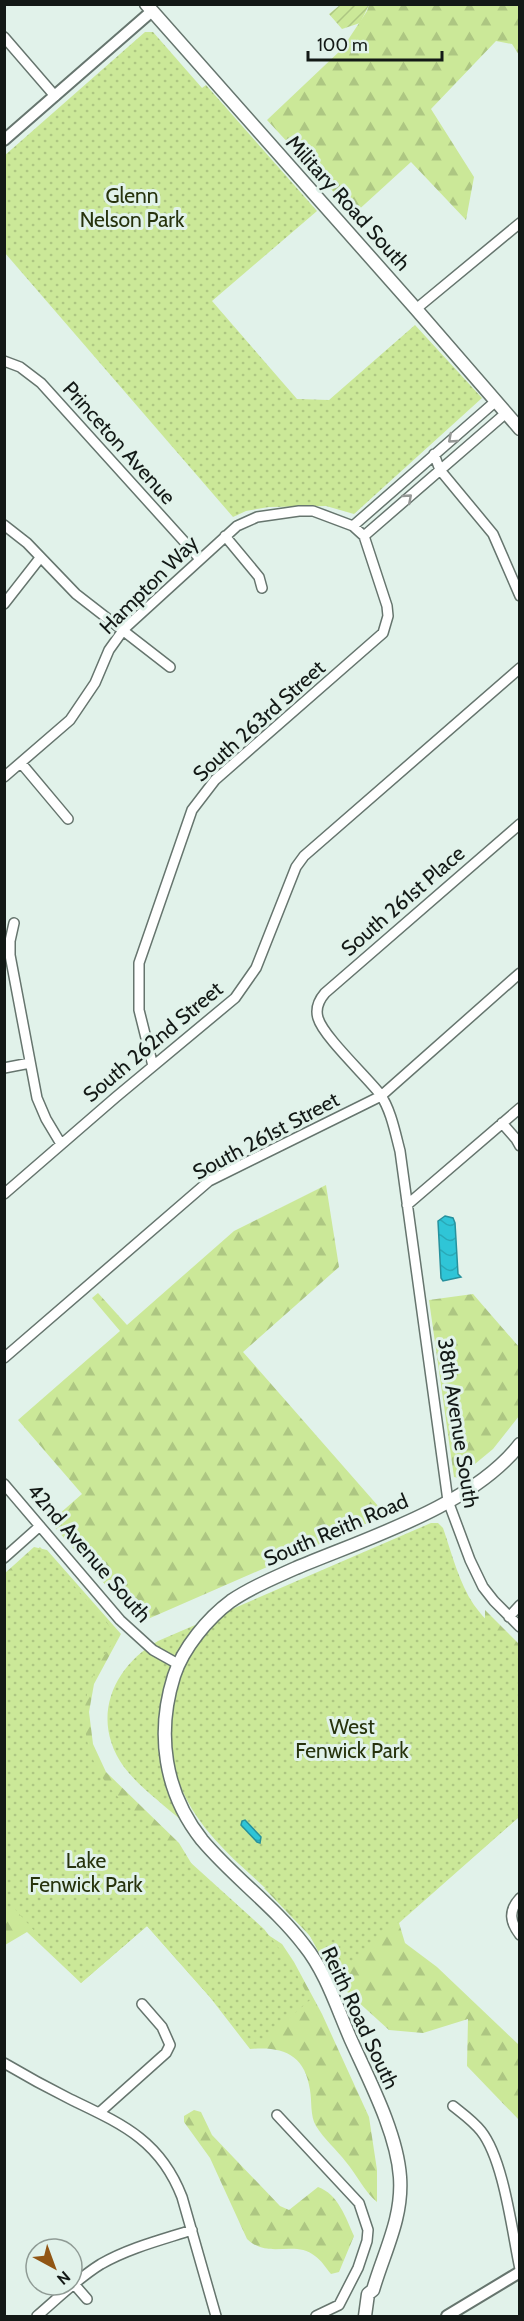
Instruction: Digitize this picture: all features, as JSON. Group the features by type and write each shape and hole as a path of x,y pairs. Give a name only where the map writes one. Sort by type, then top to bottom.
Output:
{"main road":[{"name":"Military Road South","path":"151,8 519,429"},
{"name":"South Reith Road","path":"178,1664 209,1622 236,1598 265,1582 448,1501 491,1474 519,1444"},
{"name":"Reith Road South","path":"178,1664 165,1705 164,1749 171,1783 181,1807 203,1840 306,1947 327,1983 376,2096 397,2153 400,2178 397,2222 373,2290 368,2294 365,2316"},
{"name":"Reith Road South","path":"372,2316 376,2297 373,2290"}],"street":[{"path":"4,140 151,8"},
{"path":"4,37 55,96"},
{"path":"416,309 519,223"},
{"name":"Princeton Avenue","path":"4,361 20,367 41,383 200,559"},
{"path":"353,526 496,401"},
{"path":"364,536 506,412"},
{"path":"434,454 440,470 493,534 519,596"},
{"name":"Hampton Way","path":"5,775 70,720 95,683 109,650 124,629 225,536 253,518 299,511 314,512 353,526 364,536"},
{"path":"4,525 27,543 84,600 170,667"},
{"path":"225,536 259,577 262,588"},
{"name":"South 263rd Street","path":"153,1066 139,1010 139,963 192,810 215,780 383,633 388,616 387,606 364,536"},
{"path":"4,604 40,558"},
{"name":"South 262nd Street","path":"4,1194 235,998 256,968 296,867 304,856 519,668"},
{"path":"21,763 68,819"},
{"name":"South 261st Place","path":"317,1010 320,998 519,824"},
{"path":"15,923 10,941 10,955 30,1063 42,1111 61,1144"},
{"name":"South 261st Street","path":"4,1358 208,1181 381,1096 519,973"},
{"name":"38th Avenue South","path":"317,1010 321,1026 381,1096 394,1125 400,1151 448,1501 470,1560 483,1587 519,1627"},
{"path":"4,1068 30,1063"},
{"path":"407,1205 519,1108"},
{"path":"502,1123 519,1146"},
{"name":"42nd Avenue South","path":"4,1484 120,1620 153,1650 178,1664"},
{"path":"4,1558 40,1526"},
{"path":"509,1617 519,1605"},
{"path":"519,1898 512,1908 511,1916 512,1926 519,1935"},
{"path":"100,2112 166,2053 170,2045 162,2027 142,2004"},
{"path":"4,2063 39,2084 100,2112 147,2144 165,2162 175,2179 192,2230 216,2316"},
{"path":"447,2316 465,2312 519,2271 494,2153 473,2121 453,2106"},
{"path":"277,2115 358,2203 368,2230 367,2241 358,2268 339,2305 316,2316"},
{"path":"84,2277 125,2252 192,2230"},
{"path":"84,2296 87,2299"},
{"path":"37,2316 59,2297"}],"green space":[{"path":"518,4 519,55 512,44 496,41 431,109 474,177 466,220 411,162 354,214 267,120 342,49 369,5"},
{"path":"340,5 369,5 360,23 342,29 329,14"},
{"name":"Glenn Nelson Park","path":"145,32 153,32 202,88 206,85 317,211 212,301 297,399 329,400 415,325 482,398 354,514 326,506 269,507 246,511 233,517 5,253 4,156"},
{"path":"326,1185 339,1267 243,1352 386,1515 141,1622 132,1615 50,1522 82,1494 18,1420 120,1331 92,1298 98,1293 127,1325 234,1231"},
{"path":"473,1294 519,1347 519,1416 493,1449 458,1478 454,1477 429,1300"},
{"name":"West Fenwick Park","path":"431,1523 438,1523 443,1528 460,1578 474,1605 519,1652 519,1817 333,1979 315,1944 301,1924 212,1837 185,1796 175,1771 172,1798 182,1821 124,1767 114,1749 108,1731 111,1696 128,1665 158,1641"},
{"name":"Lake Fenwick Park","path":"34,1547 47,1550 121,1634 94,1684 89,1712 93,1744 106,1772 179,1843 199,1876 242,1918 282,1944 294,1962 322,2014 369,2117 377,2170 377,2202 316,2126 307,2078 297,2060 282,2051 250,2049 209,1996 147,1926 81,1983 27,1932 5,1945 4,1574"},
{"name":"Lake Fenwick Park","path":"40,1547 119,1637 104,1655 87,1695 86,1737 92,1758 103,1778 117,1796 264,1929 292,1965 310,2000 255,2048 147,1926 81,1983 13,1907 5,1914 5,1578"},
{"path":"485,1610 519,1644 519,1709 485,1646"},
{"path":"519,1768 519,1817 399,1923 405,1943 437,1967 519,2045 519,2120 467,2066 468,2019 423,2033 389,2030 333,1979 310,1936 264,1888 367,1891"},
{"path":"194,2110 201,2112 212,2135 280,2206 289,2210 318,2187 331,2195 340,2207 354,2236 339,2272 331,2274 315,2256 307,2251 264,2248 247,2239 210,2158 184,2122 184,2116"}],"water":[{"path":"445,1216 453,1218 455,1223 458,1274 461,1277 443,1281 438,1221"},
{"path":"245,1820 261,1837 260,1843 241,1825"}]}
